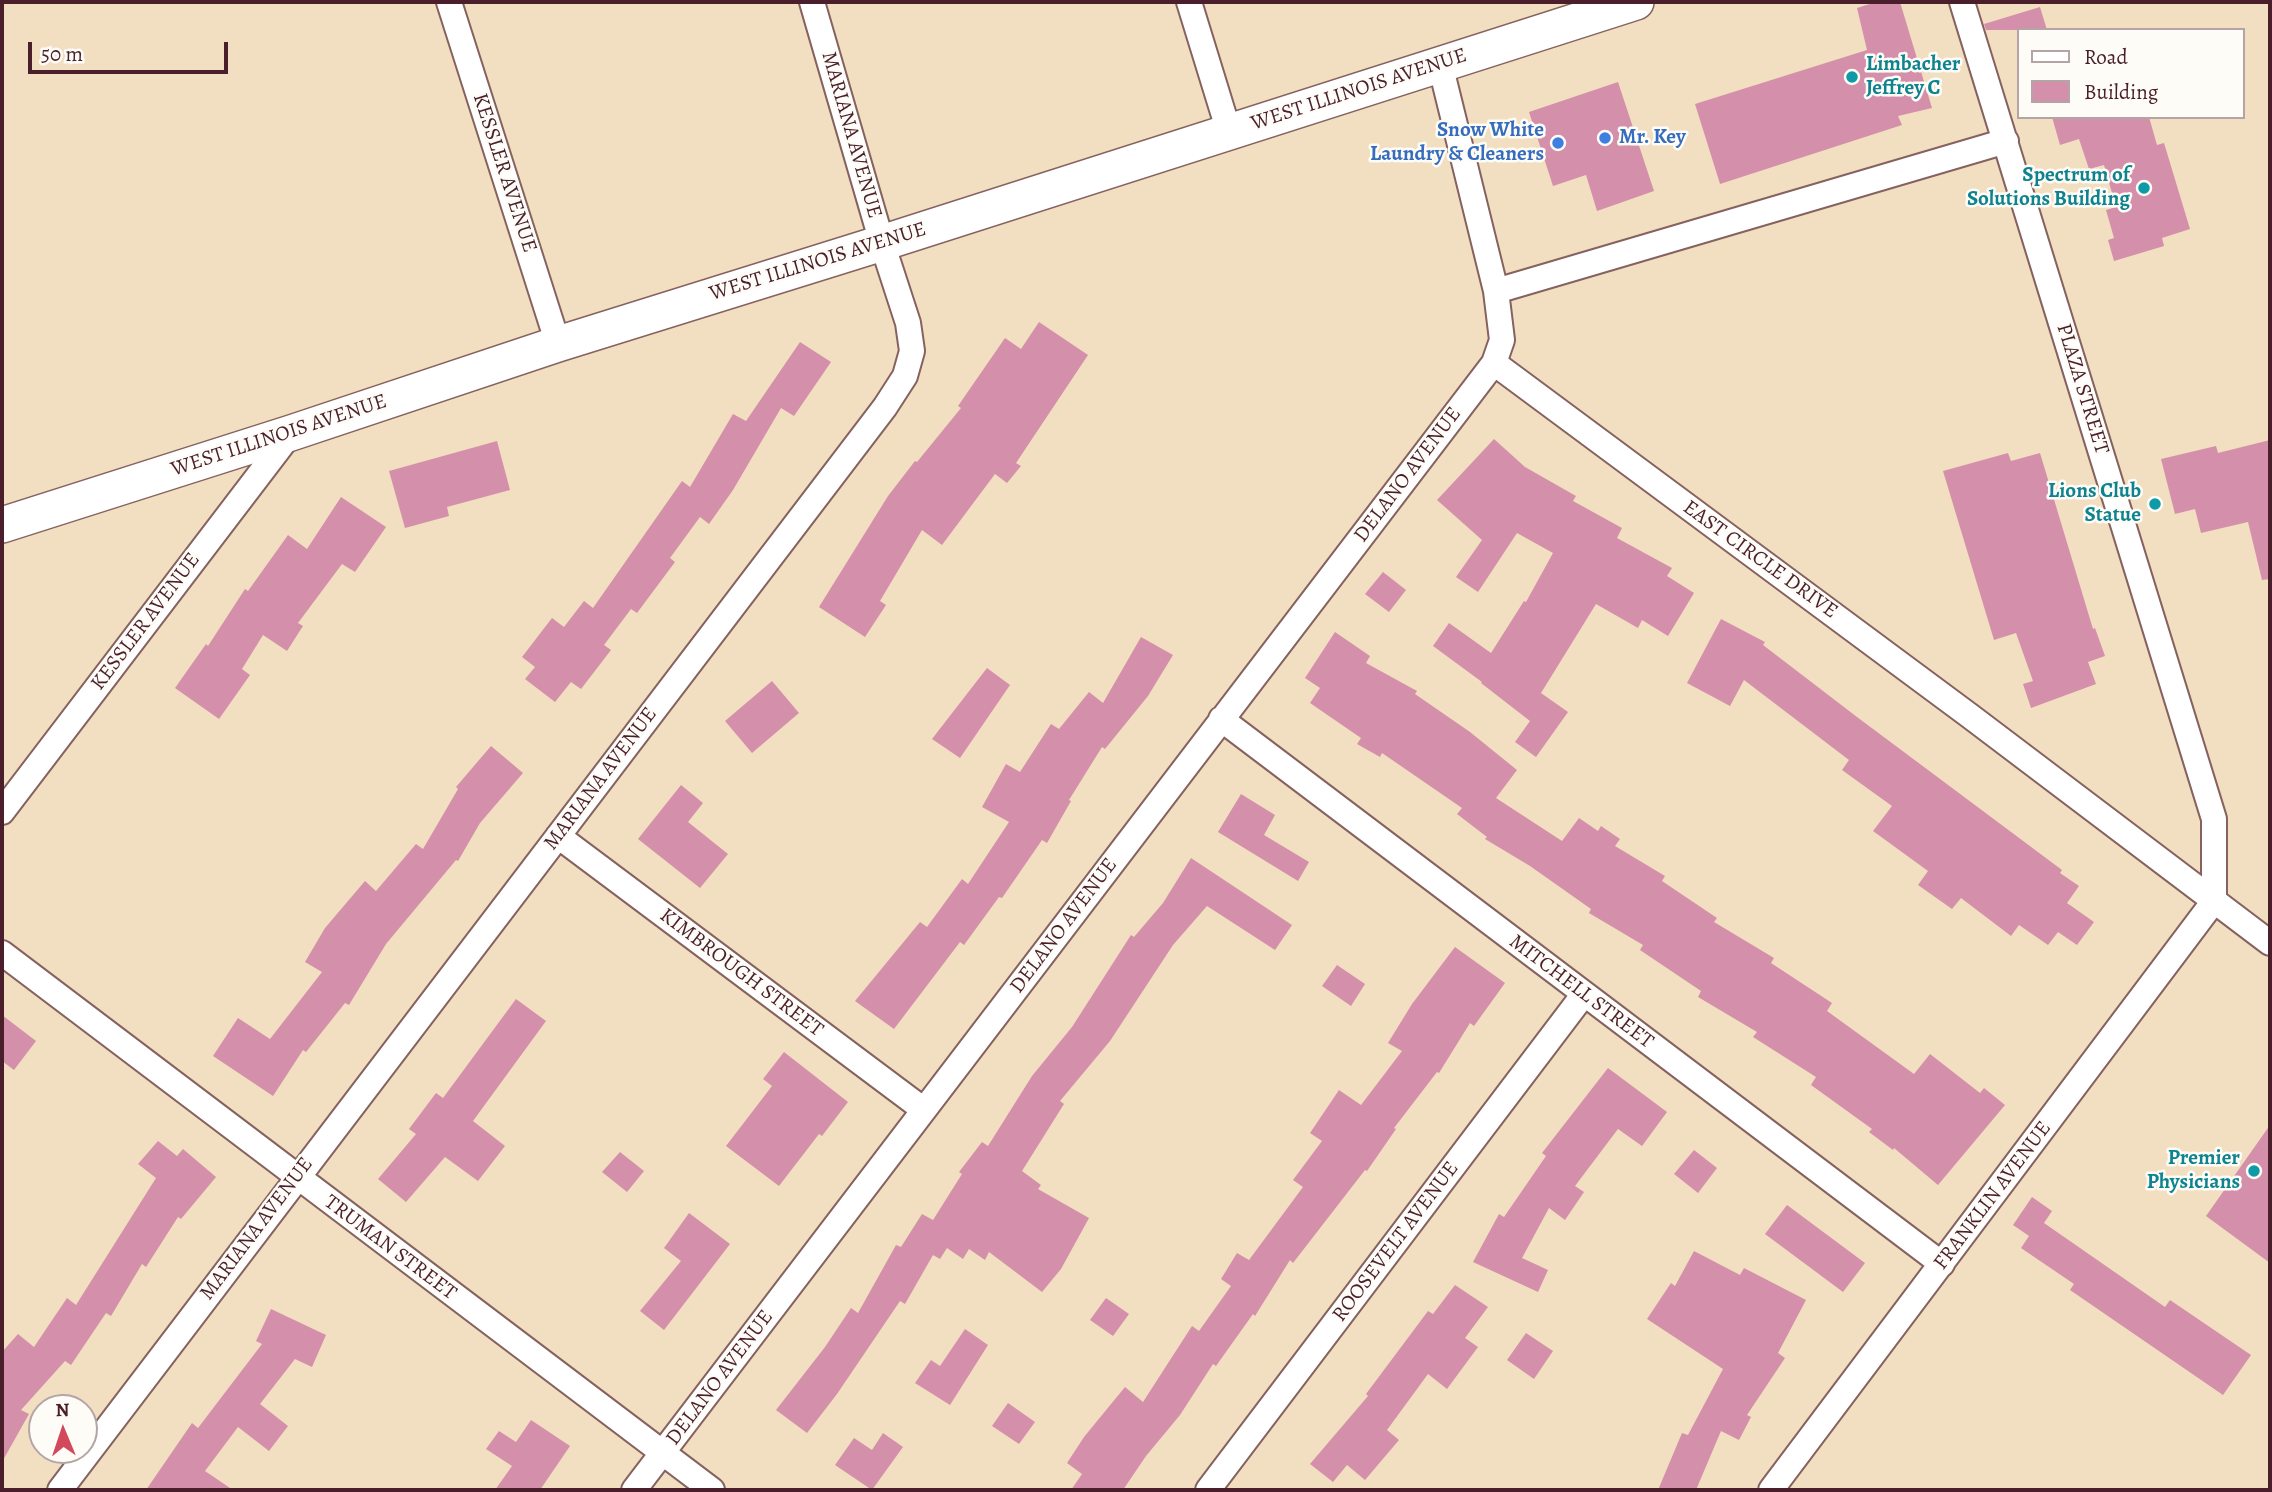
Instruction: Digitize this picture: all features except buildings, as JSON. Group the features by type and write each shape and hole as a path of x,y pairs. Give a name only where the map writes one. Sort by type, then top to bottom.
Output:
{"main road":[{"name":"WEST ILLINOIS AVENUE","path":"2,525 558,344 1636,2"}],"street":[{"name":"KESSLER AVENUE","path":"449,2 558,344"},
{"name":"MARIANA AVENUE","path":"60,1490 901,384 910,363 911,336 812,2"},
{"path":"1189,2 1229,132"},
{"name":"PLAZA STREET","path":"1962,2 2214,819 2214,901"},
{"path":"1440,64 1496,291 1502,340 1494,363"},
{"path":"1496,291 2006,141"},
{"name":"EAST CIRCLE DRIVE","path":"1494,363 1970,716 2270,943"},
{"name":"DELANO AVENUE","path":"634,1490 1494,363"},
{"name":"KESSLER AVENUE","path":"2,811 291,433"},
{"name":"MITCHELL STREET","path":"1221,719 1942,1264"},
{"name":"KIMBROUGH STREET","path":"558,836 924,1110"},
{"name":"FRANKLIN AVENUE","path":"1771,1490 2214,901"},
{"name":"TRUMAN STREET","path":"2,953 712,1490"},
{"name":"ROOSEVELT AVENUE","path":"1208,1490 1584,994"}],"place":[{"name":"Limbacher Jeffrey C","path":"1852,77"},
{"name":"Mr. Key","path":"1605,138"},
{"name":"Snow White Laundry & Cleaners","path":"1558,143"},
{"name":"Spectrum of Solutions Building","path":"2144,188"},
{"name":"Lions Club Statue","path":"2155,504"},
{"name":"Premier Physicians","path":"2254,1171"}]}
